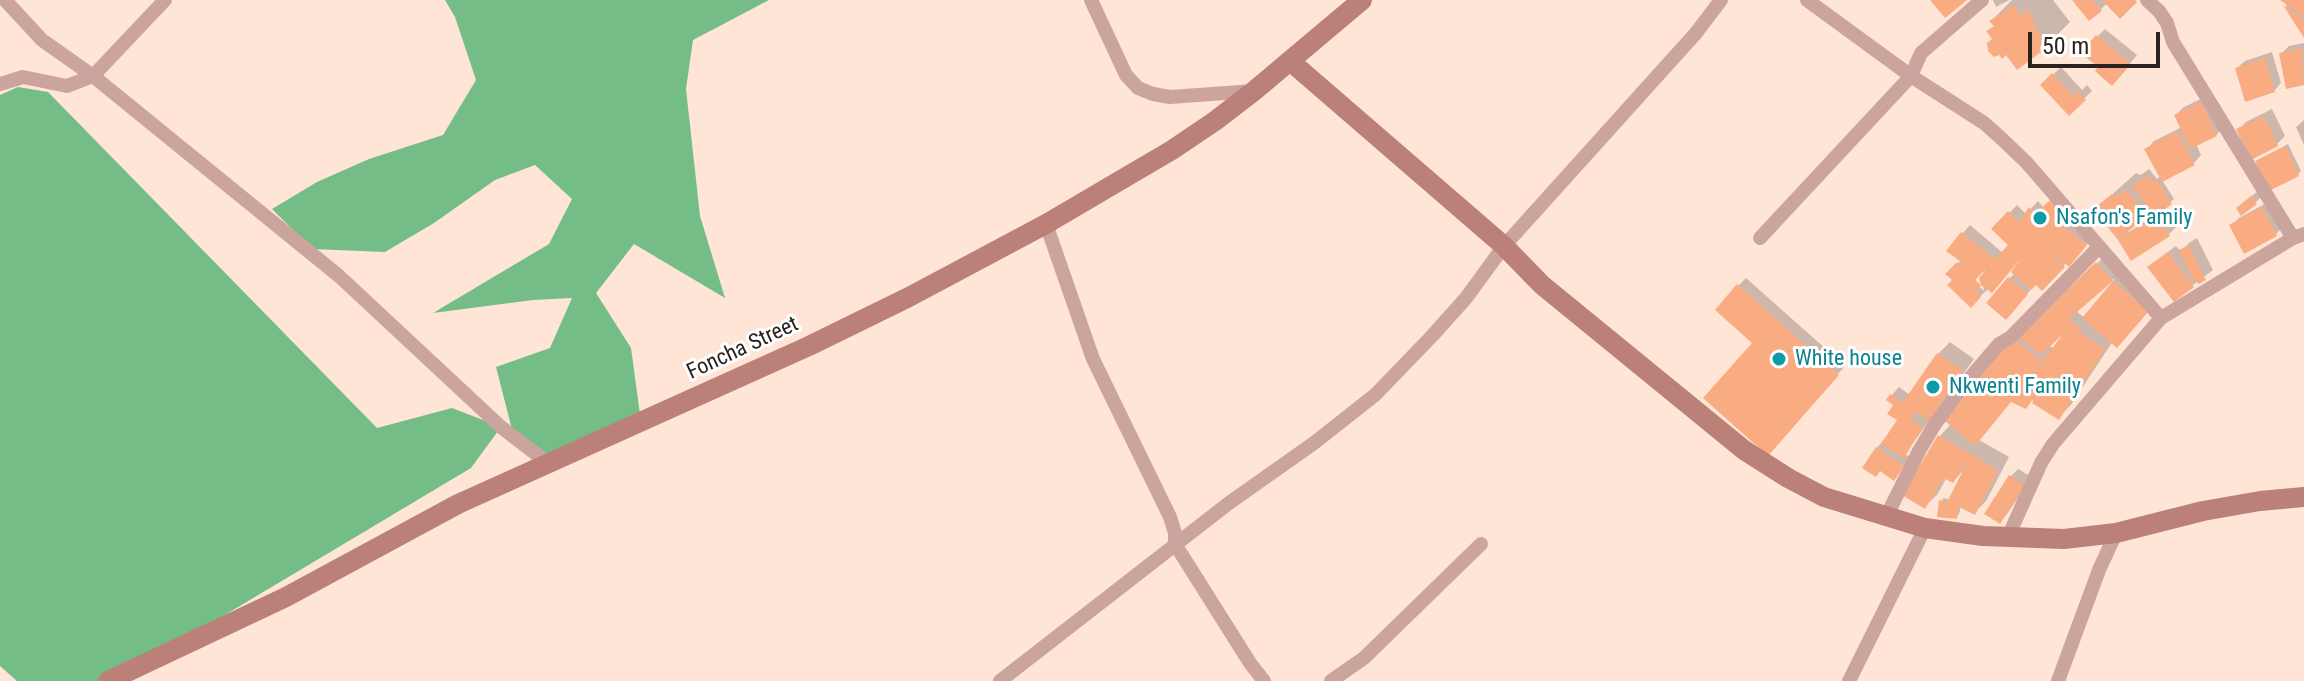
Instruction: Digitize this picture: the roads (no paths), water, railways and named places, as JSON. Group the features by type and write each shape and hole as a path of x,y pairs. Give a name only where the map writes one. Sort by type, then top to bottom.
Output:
{"main road":[{"name":"Foncha Street","path":"108,681 286,597 458,504 809,346 1046,224 1172,150 1254,91 1362,0"},
{"path":"1290,61 1504,246 1542,285 1744,450 1824,497 1925,528 2008,537 2064,539 2116,533 2203,511 2260,501 2304,497"}],"street":[{"path":"5,0 42,40 93,76 339,276 501,427 549,464"},
{"path":"0,84 23,77 67,86 93,76 165,0"},
{"path":"1091,0 1126,75 1138,88 1170,97 1254,91"},
{"path":"1000,681 1175,544 1375,395 1466,298 1504,246 1696,33 1721,0"},
{"path":"1807,0 1911,76 1984,123 2002,139 2027,163 2161,318"},
{"path":"1760,238 1911,76 1921,53 1982,0"},
{"path":"2008,537 2041,463 2053,444 2161,318 2298,236 2173,42 2167,23 2147,0"},
{"path":"1046,224 1093,359 1170,517 1175,544 1264,681"},
{"path":"1886,517 1919,451 1961,389 1999,344 2011,337 2099,247"},
{"path":"1849,681 1925,528"},
{"path":"2058,681 2116,533"},
{"path":"1331,681 1364,658 1481,544"}],"place":[{"name":"Nsafon's Family","path":"2040,218"},
{"name":"White house","path":"1779,359"},
{"name":"Nkwenti Family","path":"1933,387"}]}
